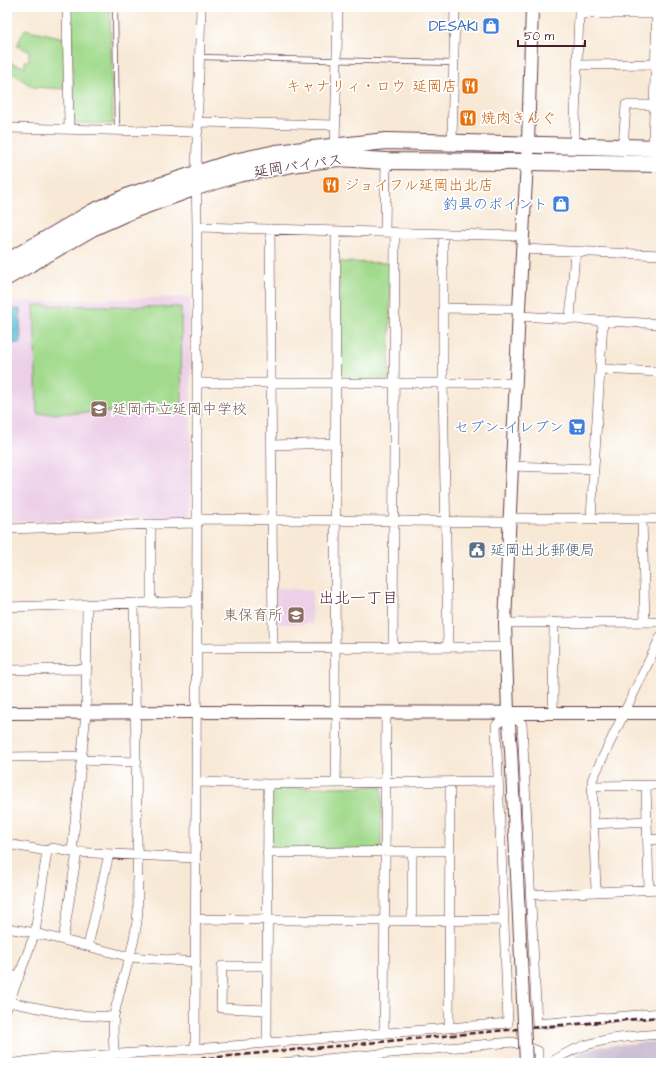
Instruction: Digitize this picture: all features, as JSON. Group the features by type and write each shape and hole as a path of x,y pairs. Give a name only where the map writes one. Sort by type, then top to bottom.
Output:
{"highway":[{"name":"延岡バイパス","path":"7,277 92,228 230,163 276,153 386,141 657,148"},
{"name":"延岡バイパス","path":"7,262 93,212 131,195 196,180 238,174 299,162 338,158 386,161 661,164"}],"street":[{"path":"67,7 69,128"},
{"path":"195,1049 197,601 196,180 201,7"},
{"path":"335,146 338,7"},
{"path":"452,142 455,7"},
{"path":"526,1063 508,712 505,623 522,249 528,162 532,7"},
{"path":"574,145 579,14 657,11 658,38 655,64 658,84 654,105 657,148"},
{"path":"578,65 655,64"},
{"path":"623,146 626,105 654,105"},
{"path":"198,122 336,125"},
{"path":"7,128 69,128 198,132"},
{"path":"385,232 386,161"},
{"path":"197,227 523,236"},
{"path":"270,229 273,647"},
{"path":"336,231 336,784"},
{"path":"393,648 395,232"},
{"path":"443,234 443,383 448,647"},
{"path":"522,249 661,255"},
{"path":"570,319 575,251"},
{"path":"443,308 519,313 570,319 661,324"},
{"path":"591,518 603,320"},
{"path":"600,369 661,372"},
{"path":"197,383 516,383"},
{"path":"272,445 336,443"},
{"path":"512,466 594,469"},
{"path":"7,528 193,523 202,518 272,520 335,519 394,522 591,518 661,519"},
{"path":"642,518 645,622"},
{"path":"151,524 151,602"},
{"path":"7,608 197,601"},
{"path":"114,1055 114,1017 130,957 137,923 138,856 134,603"},
{"path":"63,940 75,852 86,713 87,605"},
{"path":"553,713 554,622"},
{"path":"505,623 661,622"},
{"path":"596,892 592,780 661,636"},
{"path":"196,648 506,647"},
{"path":"7,670 86,669"},
{"path":"384,1034 386,712"},
{"path":"16,1063 508,1023 496,726 508,712"},
{"path":"508,712 522,724 537,1024 661,1013"},
{"path":"7,713 661,713"},
{"path":"7,757 82,758 137,762"},
{"path":"196,782 336,784 498,781"},
{"path":"449,1028 450,782"},
{"path":"267,1043 268,784"},
{"path":"646,785 649,889"},
{"path":"592,786 661,785"},
{"path":"594,824 647,821"},
{"path":"648,840 661,839"},
{"path":"7,844 48,851 52,848 75,852 195,858"},
{"path":"268,853 450,850"},
{"path":"48,851 35,933 8,1005 73,1016 114,1017"},
{"path":"412,851 412,921"},
{"path":"88,946 109,854"},
{"path":"530,895 661,889"},
{"path":"196,919 384,921 504,920"},
{"path":"7,928 35,933 130,957 196,962"},
{"path":"267,966 222,966 221,1008 267,1010"},
{"path":"7,974 19,978"},
{"path":"550,1063 561,1055 588,1043 617,1037 661,1034"},
{"path":"281,1063 513,1042 538,1051 538,1063"}],"lane":[{"path":"115,7 117,130"},
{"path":"199,57 337,59 454,63"}],"shaded area":[{"name":"延岡市立延岡中学校","path":"188,297 190,300 191,516 7,522 7,302"},
{"path":"275,588 312,590 312,624 276,624"},
{"path":"661,1041 661,1063 567,1063 582,1052 603,1046"}],"green space":[{"path":"71,7 110,7 113,124 74,123"},
{"path":"25,29 64,38 64,89 33,87 9,71 11,63 25,67 25,61 29,61 29,51 17,46"},
{"path":"339,262 391,263 389,380 339,380"},
{"path":"34,305 181,307 182,410 37,414"},
{"path":"382,786 381,849 271,849 272,788"}],"water":[{"path":"7,309 20,309 21,343 7,343"}],"railway":[{"path":"155,1063 661,1017"}],"place":[{"name":"DESAKI","path":"491,26"},
{"name":"キャナリィ・ロウ 延岡店","path":"470,86"},
{"name":"焼肉きんぐ","path":"468,118"},
{"name":"ジョイフル延岡出北店","path":"331,185"},
{"name":"釣具のポイント","path":"561,204"},
{"name":"延岡市立延岡中学校","path":"99,409"},
{"name":"セブン-イレブン","path":"577,427"},
{"name":"延岡出北郵便局","path":"477,550"},
{"name":"東保育所","path":"296,615"}],"district":[{"name":"出北一丁目","path":"358,598"}]}
